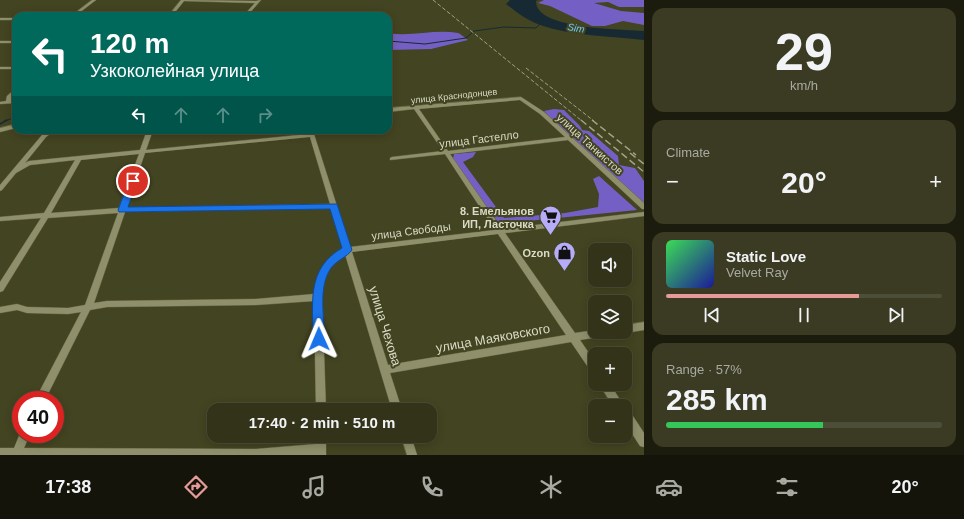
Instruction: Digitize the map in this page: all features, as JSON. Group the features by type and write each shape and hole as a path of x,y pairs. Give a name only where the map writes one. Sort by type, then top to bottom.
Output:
{"street":[{"path":"78,12 94,0"},
{"path":"173,12 183,0 259,1"},
{"path":"249,12 259,1"},
{"path":"0,19 12,19"},
{"path":"0,42 12,42"},
{"path":"0,68 12,68"},
{"path":"8,103 9,97 12,94"},
{"name":"улица Краснодонцев","path":"392,110 521,98"},
{"name":"улица Танкистов","path":"521,98 542,113 644,207"},
{"path":"0,103 12,102"},
{"path":"416,108 588,360"},
{"path":"0,130 12,127"},
{"path":"0,189 47,134"},
{"path":"45,391 88,307 149,134"},
{"path":"14,172 29,163 143,152 294,134"},
{"name":"улица Чехова","path":"312,134 395,403"},
{"name":"улица Гастелло","path":"392,159 568,138"},
{"path":"0,289 46,216 79,158"},
{"path":"0,219 122,210 334,206"},
{"name":"улица Свободы","path":"347,250 644,214"},
{"path":"320,403 318,297 320,279 334,258 347,250"},
{"path":"0,310 17,307 27,310 68,311 107,304 256,302 318,297"},
{"path":"632,328 644,326"},
{"name":"улица Маяковского","path":"384,370 588,335"},
{"path":"632,424 644,442"},
{"path":"16,454 21,443"},
{"path":"408,443 412,455"},
{"path":"0,453 256,454 321,452"}],"shaded area":[{"path":"544,0 644,0 644,7 619,7 608,2 594,3 621,11 644,13 644,25 623,21 605,26 592,26 550,6 538,3"},
{"path":"449,32 458,33 468,40 431,49 392,50 392,33"},
{"path":"554,109 564,110 582,130 589,131 618,156 619,165 635,168 644,181 644,203 556,125 544,111"},
{"path":"476,152 473,157 463,162 504,218 565,213 598,207 599,194 593,179 599,176 637,210 499,224 453,159 454,154"}],"water":[{"name":"Sim","path":"510,0 538,0 536,1 539,11 550,18 564,23 600,28 644,31 644,40 578,34 553,29 540,25 518,13 506,4"}],"waterway":[{"path":"392,41 425,44 466,38 474,31 504,27 536,28 539,25"},
{"path":"6,121 12,118"},
{"path":"0,124 6,121"}],"railway":[{"path":"433,0 582,121"},
{"path":"526,68 594,121"},
{"path":"581,120 644,172"},
{"path":"592,120 636,155"},
{"path":"630,153 644,164"}],"place":[{"name":"8. Емельянов ИП, Ласточка","path":"550,236"},
{"name":"Ozon","path":"565,272"}],"route":[{"path":"133,181 122,210 334,206 347,250 340,252 334,258 320,279 318,293 319,339"}]}
